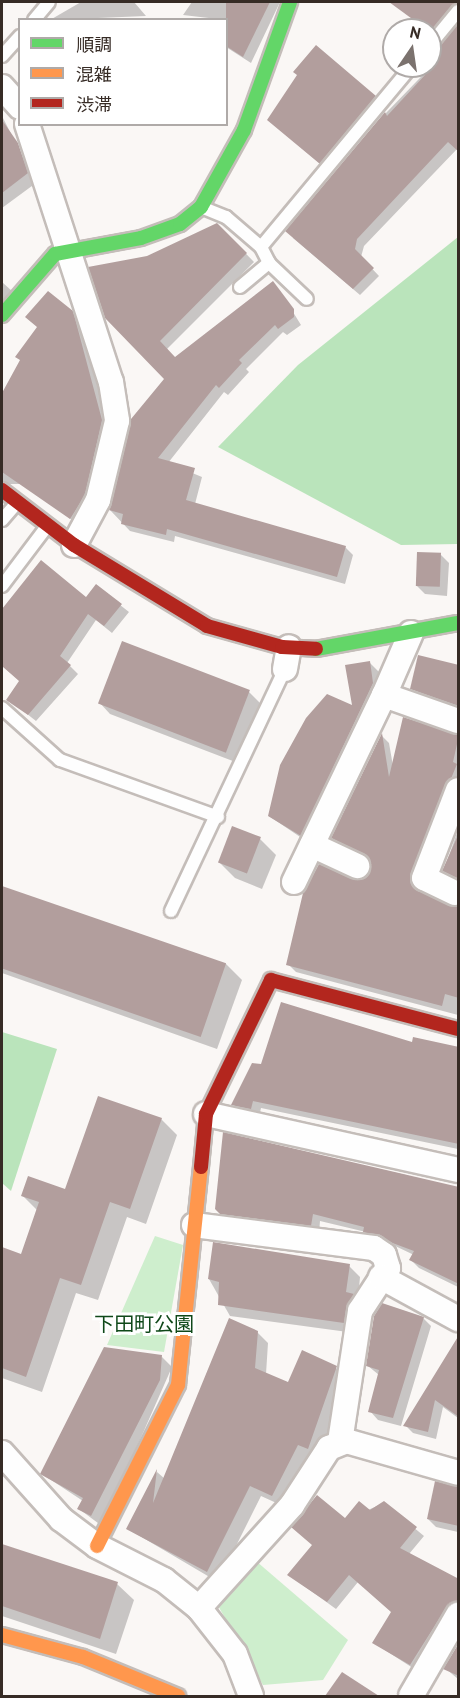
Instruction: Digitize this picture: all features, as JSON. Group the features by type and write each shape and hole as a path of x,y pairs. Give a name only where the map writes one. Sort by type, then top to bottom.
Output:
{"street":[{"path":"2,315 55,254 67,248 141,238 180,224 201,207 244,130 290,2"},
{"path":"2,87 18,105"},
{"path":"28,126 111,382 117,421 98,500 74,544"},
{"path":"2,490 74,544 207,626 287,658 459,623"},
{"path":"294,882 384,695 411,633"},
{"path":"384,695 459,721"},
{"path":"455,893 424,878 459,790"},
{"path":"312,845 357,866"},
{"path":"97,1546 178,1385 206,1114 271,980 459,1029"},
{"path":"206,1114 459,1170"},
{"path":"194,1225 374,1248 388,1268 360,1311 340,1442"},
{"path":"381,1277 459,1319"},
{"path":"199,1608 292,1505 329,1448 340,1442 459,1473"},
{"path":"2,1453 61,1519 97,1546 164,1580 199,1608 235,1654 252,1696"},
{"path":"418,1694 459,1614"},
{"path":"2,1635 82,1657 178,1696"}],"lane":[{"path":"36,18 49,2"},
{"path":"442,31 459,11"},
{"path":"2,56 18,38"},
{"path":"261,247 402,78"},
{"path":"201,207 226,217 261,247 269,263 307,299"},
{"path":"240,287 269,263"},
{"path":"2,520 18,503"},
{"path":"2,586 49,524"},
{"path":"171,911 218,817 287,658"},
{"path":"2,708 60,760 218,817"}],"green space":[{"path":"458,237 458,544 401,545 218,447 298,365"},
{"path":"2,1032 57,1049 11,1191 2,1183"},
{"name":"下田町公園","path":"155,1236 183,1245 164,1352 107,1345"},
{"path":"256,1561 348,1640 323,1680 263,1685 216,1602"}],"building":[{"path":"226,2 270,2 243,57 228,47 228,18 226,18"},
{"path":"389,2 459,2 442,20 442,18 411,18"},
{"path":"459,23 459,152 448,142 357,239 355,249 374,268 353,289 285,231 385,112 387,116 422,78 442,78 442,41"},
{"path":"316,45 376,96 320,164 267,120 297,75 293,72"},
{"path":"2,120 18,143 28,173 2,193"},
{"path":"217,223 247,253 160,341 175,357 273,281 294,309 294,317 278,329 275,325 239,360 242,363 219,388 216,385 158,458 195,468 186,500 346,546 337,577 167,529 166,535 121,524 123,514 109,510 131,419 164,379 105,318 88,267 147,256"},
{"path":"48,291 73,311 102,420 85,495 70,519 2,472 2,393 20,360 15,357 37,327 25,317"},
{"path":"417,552 441,553 440,587 416,586"},
{"path":"41,560 86,597 96,584 122,604 104,626 88,614 60,656 71,665 28,715 6,700 19,681 2,666 2,609"},
{"path":"122,641 250,690 226,753 98,704"},
{"path":"418,655 459,665 459,706 410,689"},
{"path":"370,661 373,683 301,836 268,816 280,765 306,718 327,694 352,705 345,665"},
{"path":"403,717 459,735 453,762 457,764 410,879 418,891 459,906 459,998 445,994 442,1006 286,965 303,893 319,864 358,880 370,873 368,857 331,838 382,733 389,777"},
{"path":"232,826 261,837 247,874 218,862"},
{"path":"459,833 459,879 442,871"},
{"path":"2,886 226,963 201,1037 2,968"},
{"path":"281,1002 412,1042 413,1037 459,1047 459,1144 253,1101 251,1109 231,1105 252,1063 261,1064"},
{"path":"98,1096 162,1118 130,1209 110,1202 81,1285 60,1278 26,1377 2,1368 2,1247 21,1254 39,1202 21,1196 28,1176 65,1189"},
{"path":"223,1132 459,1187 459,1284 409,1260 414,1251 363,1232 364,1227 313,1214 311,1226 220,1214 215,1209"},
{"path":"213,1242 350,1264 346,1292 354,1294 344,1323 218,1305 219,1282 208,1279"},
{"path":"382,1303 424,1317 393,1418 368,1412 379,1370 366,1366 374,1316"},
{"path":"229,1318 258,1331 255,1368 288,1382 302,1350 337,1366 308,1449 298,1445 272,1496 250,1486 207,1572 126,1529 157,1469 153,1503"},
{"path":"459,1335 459,1417 435,1400 428,1432 403,1426"},
{"path":"104,1347 162,1355 160,1380 91,1516 77,1509 83,1498 40,1474"},
{"path":"435,1481 459,1487 459,1526 427,1519"},
{"path":"317,1495 345,1518 359,1501 370,1510 384,1501 417,1527 400,1548 459,1579 459,1601 446,1608 410,1665 372,1643 391,1612 349,1575 327,1602 287,1575 312,1545 291,1527"},
{"path":"2,1544 118,1582 100,1639 2,1606"},
{"path":"459,1643 459,1676 443,1669"},
{"path":"342,1672 379,1696 325,1696"}],"traffic: fast":[{"path":"2,315 55,254 141,238 180,224 201,207 244,130 290,2"},
{"path":"316,649 458,623"}],"traffic: slow":[{"path":"97,1546 178,1385 201,1167"},
{"path":"2,1635 83,1657 178,1696"}],"traffic: jam":[{"path":"2,490 74,545 207,626 282,647 316,649"},
{"path":"201,1167 206,1114 271,980 458,1029"}]}
